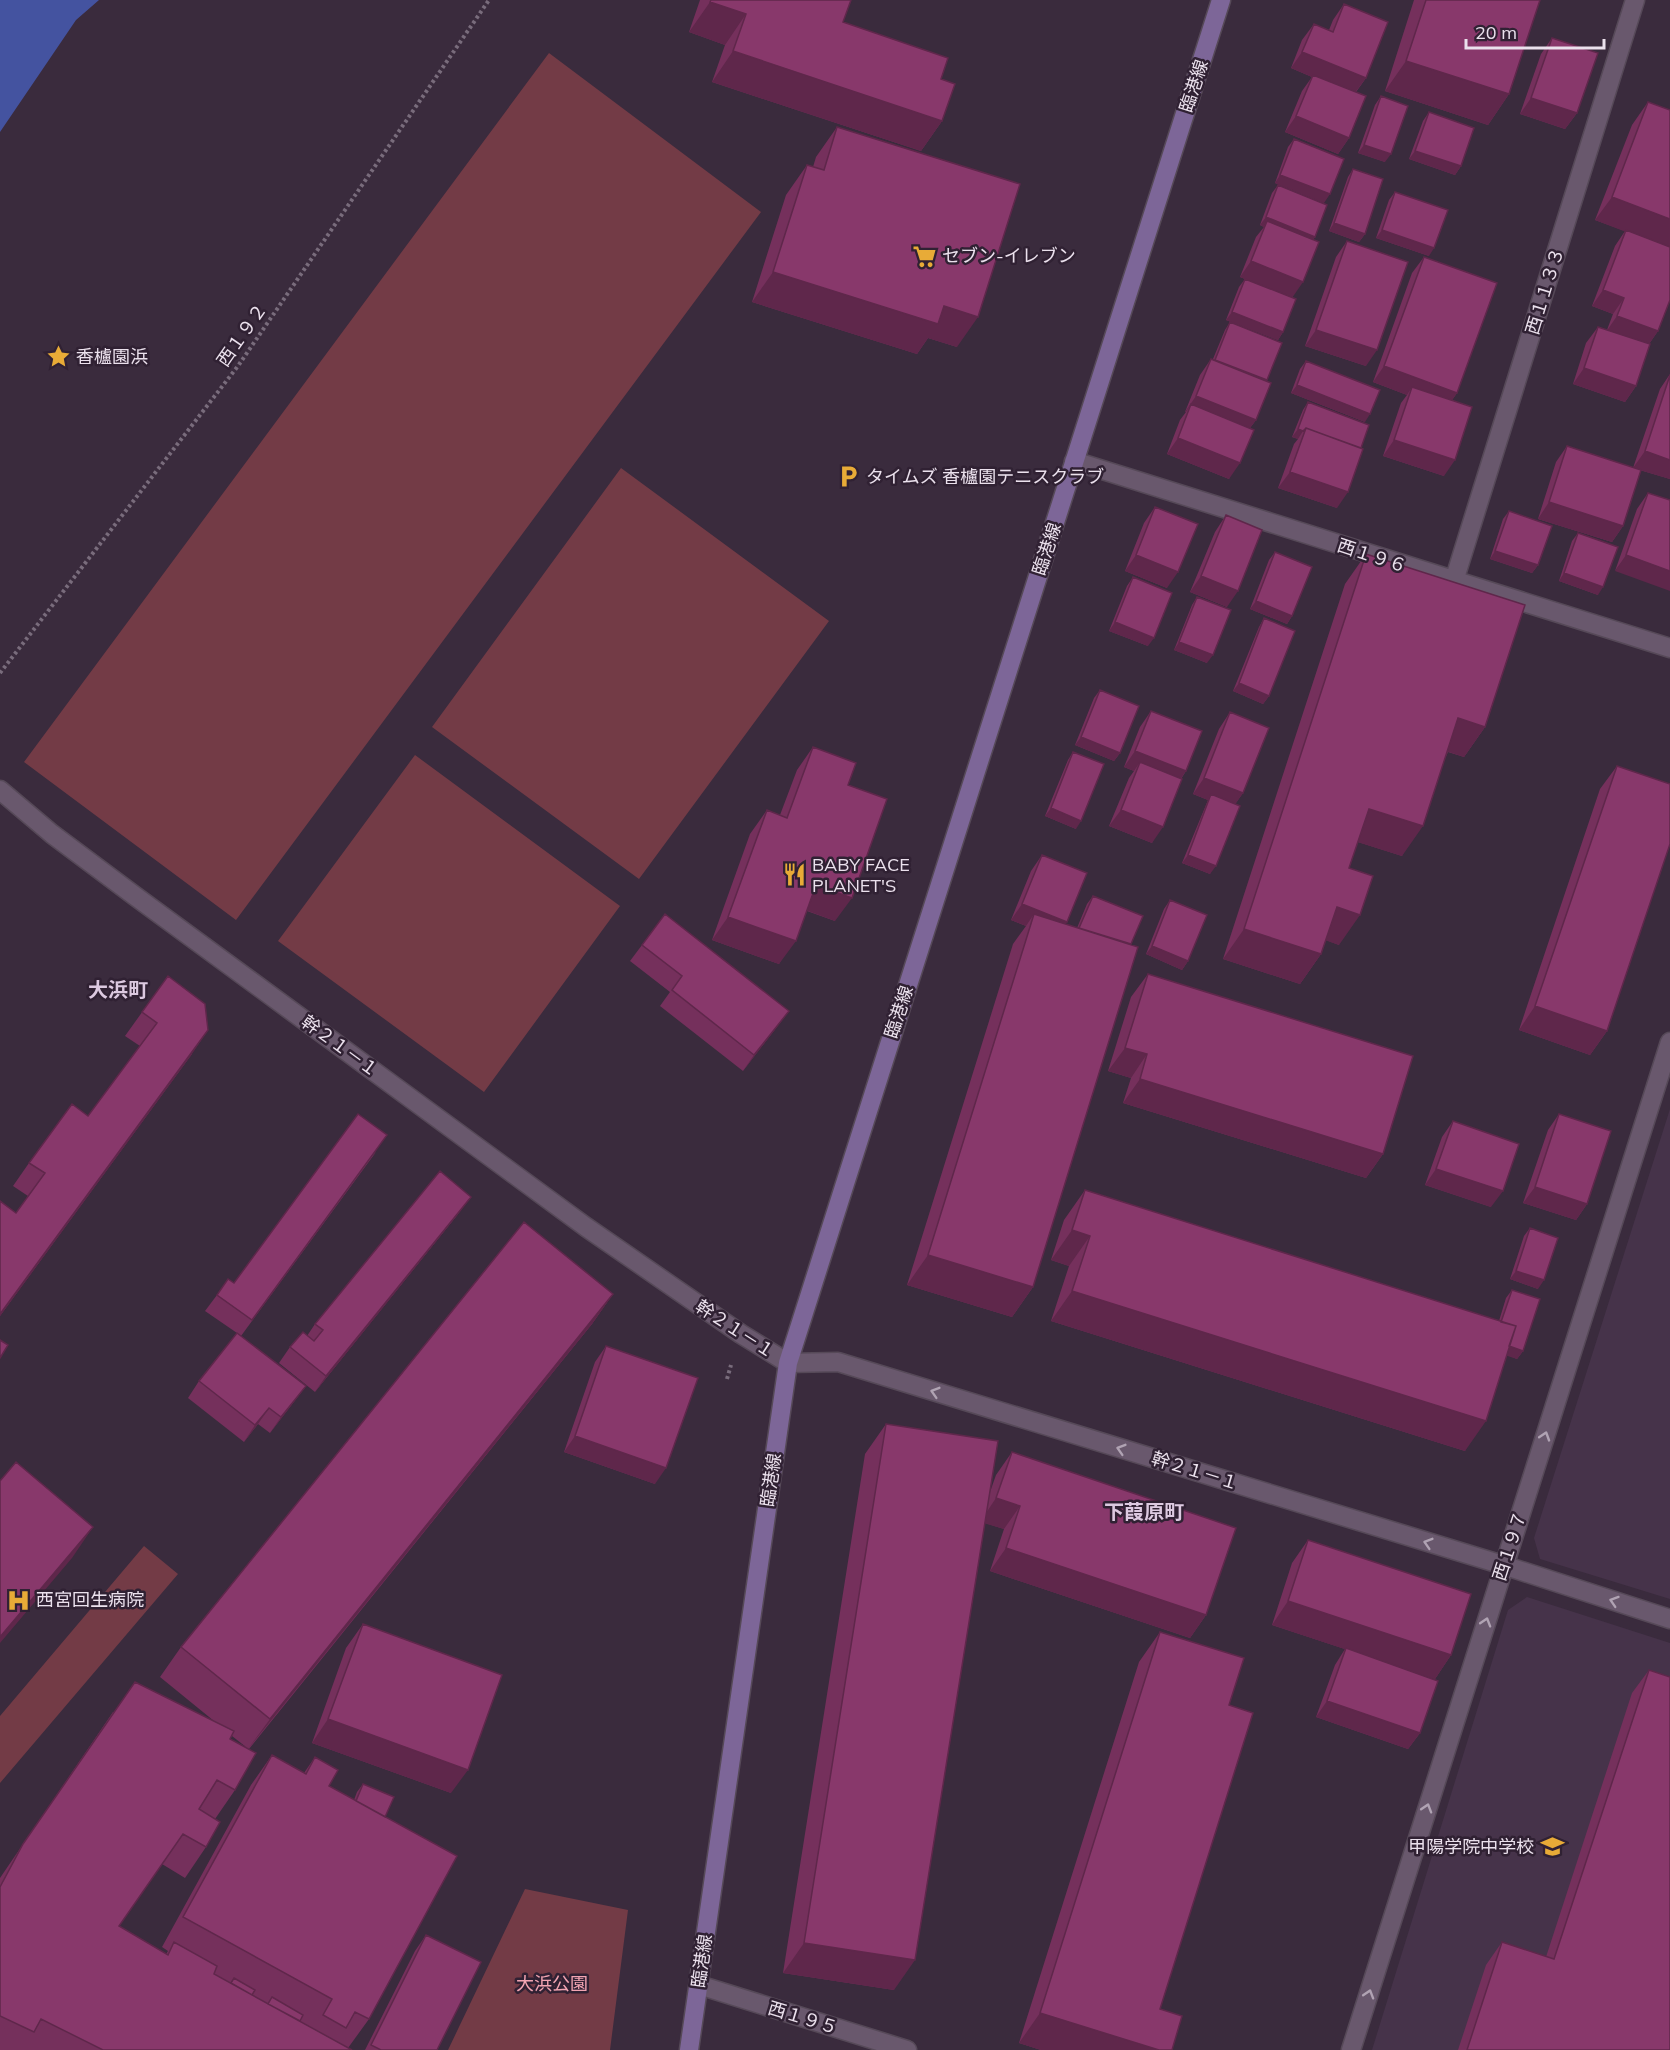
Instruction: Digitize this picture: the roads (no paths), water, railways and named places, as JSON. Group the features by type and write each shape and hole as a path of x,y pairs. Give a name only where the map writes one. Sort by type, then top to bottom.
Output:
{"street":[{"name":"臨港線","path":"689,2050 788,1363 1221,0"},
{"name":"西１１３３","path":"1454,581 1635,0"},
{"name":"西１９６","path":"1074,461 1670,648"},
{"name":"幹２１－１","path":"0,790 98,869 577,1221 741,1334 788,1363 838,1362 1503,1565 1670,1619"},
{"name":"西１９７","path":"1351,2050 1670,1042"},
{"name":"西１９５","path":"699,1986 907,2050"}],"water":[{"path":"0,0 99,0 76,20 0,132"}],"place":[{"name":"セブン-イレブン","path":"924,256"},
{"name":"香櫨園浜","path":"58,357"},
{"name":"タイムズ 香櫨園テニスクラブ","path":"848,477"},
{"name":"BABY FACE PLANET'S","path":"794,875"},
{"name":"西宮回生病院","path":"18,1600"},
{"name":"甲陽学院中学校","path":"1552,1847"}],"district":[{"name":"大浜町","path":"118,990"},
{"name":"下葭原町","path":"1144,1512"}],"park label":[{"name":"大浜公園","path":"552,1984"}]}
